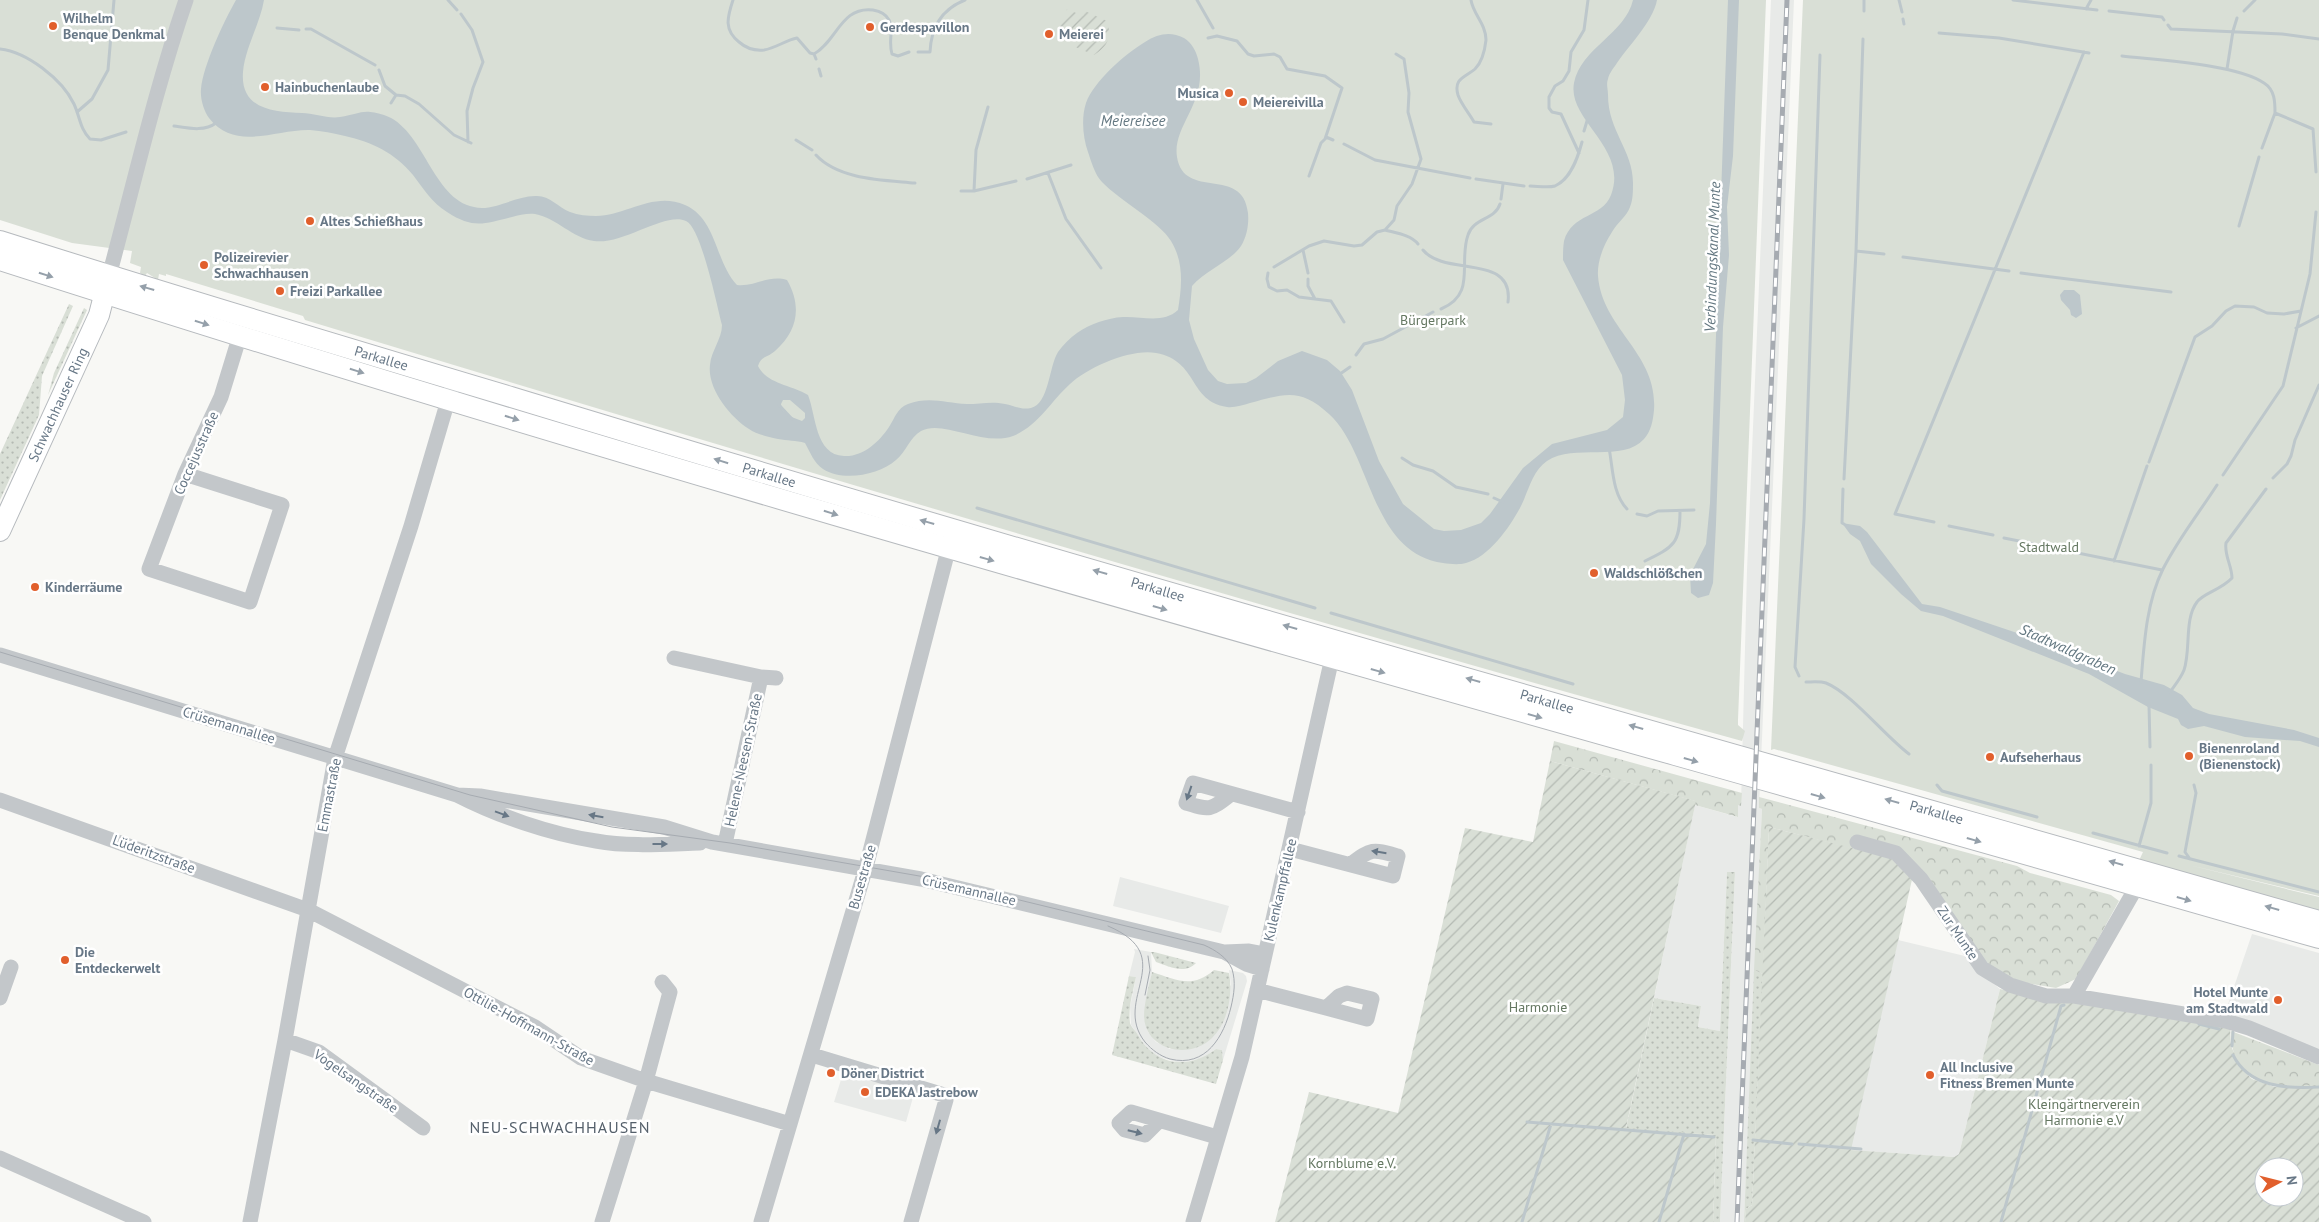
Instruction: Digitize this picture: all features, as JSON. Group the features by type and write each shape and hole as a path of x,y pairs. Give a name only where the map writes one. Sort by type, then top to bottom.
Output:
{"main road":[{"name":"Parkallee","path":"0,241 107,285 240,335 451,390"},
{"name":"Parkallee","path":"0,260 107,285 451,390 951,538 2319,938"},
{"name":"Schwachhauser Ring","path":"0,530 99,315 107,285"},
{"name":"Parkallee","path":"1334,649 1570,709 2319,921"}],"street":[{"path":"107,285 167,57 186,0"},
{"name":"Coccejusstraße","path":"185,474 282,505 250,602 149,570 185,474 221,397 240,335"},
{"name":"Emmastraße","path":"250,1222 285,1040 335,758 411,526 451,390"},
{"name":"Busestraße","path":"761,1222 812,1055 865,870 951,538"},
{"name":"Kulenkampffallee","path":"1193,1222 1242,1057 1334,649"},
{"name":"Crüsemannallee","path":"0,655 457,795 478,806 528,824 597,842 718,843"},
{"name":"Helene-Neesen-Straße","path":"674,658 768,678 718,843"},
{"name":"Crüsemannallee","path":"457,795 480,796 664,827 718,843 921,879 1224,952 1249,951 1263,962"},
{"path":"1230,795 1298,812"},
{"name":"Lüderitzstraße","path":"0,800 308,910"},
{"name":"Zur Munte","path":"1857,842 1896,853 1921,879 1982,968 2010,985 2046,996 2074,996 2226,1021 2249,1028 2319,1057"},
{"path":"1290,849 1351,864"},
{"path":"2074,996 2137,886"},
{"name":"Ottilie-Hoffmann-Straße","path":"308,910 535,1027 581,1058 646,1082 790,1124"},
{"path":"0,998 11,968"},
{"path":"601,1220 646,1082 670,992 662,982"},
{"path":"1257,990 1326,1008"},
{"name":"Vogelsangstraße","path":"285,1040 320,1052 423,1128"},
{"path":"812,1055 944,1095 946,1100 911,1222"},
{"path":"1159,1121 1218,1138"},
{"path":"0,1158 144,1222"}],"shaded area":[{"path":"1771,0 1794,0 1759,808 1762,809 1744,1222 1720,1222 1735,872 1727,873 1720,1031 1698,1027 1701,1006 1654,998 1695,805 1737,817 1738,805 1741,805 1747,570"},
{"path":"1120,877 1229,906 1221,933 1113,906"},
{"name":"Hotel Munte am Stadtwald","path":"2252,934 2319,953 2319,1052 2224,1016"},
{"path":"1898,940 1969,957 1977,970 2000,989 1959,1154 1954,1157 1850,1150"},
{"path":"1134,949 1151,952 1152,972 1144,1018 1148,1032 1156,1042 1170,1049 1231,985 1229,970 1243,973 1246,976 1247,981 1223,1060 1222,1050 1216,1049 1203,1058 1180,1063 1159,1057 1148,1050 1131,1025 1130,1007 1136,977 1129,976 1135,952"},
{"name":"EDEKA Jastrebow","path":"845,1067 916,1087 906,1122 834,1102"}],"green space":[{"name":"Bürgerpark","path":"0,0 1766,0 1738,720 1738,725 1745,731 1742,741 1382,640 843,482 305,320 303,316 166,274 166,276 159,274 158,280 147,273 145,276 140,273 141,267 130,263 132,251 72,243 0,220"},
{"name":"Stadtwald","path":"1803,0 2319,0 2319,896 2189,865 2319,897 2319,916 2137,865 2143,852 1774,749 1771,750"},
{"path":"1067,9 1083,16 1085,11 1107,21 1108,41 1094,55 1071,45 1073,40 1057,33"},
{"path":"69,304 73,306 42,376 39,415 0,500 0,454"},
{"path":"84,308 87,310 48,395 54,373"},
{"path":"1554,741 1742,793 1741,806 1738,805 1738,817 1695,805 1695,801 1550,761"},
{"name":"Harmonie","path":"1550,761 1696,801 1626,1128 1716,1135 1713,1222 1275,1222 1309,1092 1398,1113 1465,828 1533,842"},
{"path":"1759,797 2017,866 2030,873 2111,895 2119,901 2076,979 2056,988 2015,981 1993,969 1981,956 1926,877 1857,838 1853,849 1769,827 1763,974 1754,970 1762,809 1759,808"},
{"name":"Kleingärtnerverein Harmonie e.V","path":"1769,827 1895,859 1913,875 1851,1150 1954,1157 1959,1154 2000,989 2060,1003 2079,1000 2230,1026 2231,1046 2241,1068 2252,1079 2275,1087 2319,1085 2319,1222 1745,1222 1746,1209 1752,1205"},
{"path":"1727,872 1735,872 1720,1222 1713,1222 1716,1135 1626,1129 1654,998 1701,1006 1698,1027 1720,1031"},
{"path":"1151,952 1196,963 1192,967 1182,969 1171,967 1156,962"},
{"path":"1214,970 1229,973 1230,999 1222,1024 1212,1038 1203,1045 1181,1050 1170,1048 1152,1038 1144,1017 1152,972 1177,980 1191,981 1206,976"},
{"path":"1754,970 1763,974 1752,1205 1746,1209 1744,1222"},
{"path":"1129,976 1136,977 1130,1005 1130,1023 1145,1045 1163,1059 1173,1062 1195,1060 1206,1056 1216,1049 1222,1050 1223,1060 1216,1084 1112,1055"},
{"path":"2231,1031 2319,1065 2319,1085 2281,1087 2258,1081 2248,1075 2236,1058 2232,1046"}],"water":[{"name":"Meiereisee","path":"236,0 264,0 244,63 243,72 247,94 261,106 281,112 307,113 331,117 361,112 384,115 398,122 409,134 448,191 460,201 474,207 489,207 529,196 542,196 570,212 596,216 619,212 651,202 674,201 685,205 704,220 724,265 737,285 768,279 787,280 795,299 796,309 793,327 783,343 763,359 758,366 767,377 808,395 822,442 834,454 844,456 858,454 870,448 885,433 901,408 923,400 967,404 995,403 1031,408 1042,400 1058,352 1077,333 1105,320 1123,317 1159,318 1166,317 1178,310 1181,274 1178,257 1171,241 1158,226 1100,179 1086,146 1083,121 1086,103 1096,86 1103,77 1137,47 1164,34 1184,38 1196,53 1200,74 1199,88 1195,100 1180,134 1177,145 1177,157 1182,170 1190,178 1236,190 1244,199 1248,213 1247,230 1241,246 1231,257 1204,275 1192,286 1189,320 1194,339 1208,370 1218,381 1227,384 1246,383 1256,378 1278,361 1302,351 1327,360 1340,371 1352,390 1379,461 1403,504 1434,529 1444,531 1461,530 1481,523 1490,514 1523,468 1552,444 1607,430 1623,417 1625,400 1622,375 1563,260 1564,241 1568,232 1573,225 1601,208 1607,202 1611,195 1614,178 1612,163 1605,149 1579,110 1574,97 1574,83 1578,71 1585,60 1621,22 1633,0 1657,0 1651,17 1613,68 1607,81 1609,108 1629,160 1632,171 1633,192 1629,210 1614,229 1604,247 1598,270 1602,295 1609,311 1648,372 1653,390 1654,410 1651,426 1644,439 1635,446 1624,450 1571,453 1547,461 1538,470 1520,508 1498,541 1483,555 1460,564 1443,563 1419,555 1400,541 1386,522 1355,452 1343,431 1319,405 1300,396 1282,395 1227,407 1215,403 1206,397 1180,364 1170,357 1156,353 1135,353 1123,356 1088,371 1070,384 1037,420 1022,432 1013,436 989,438 952,430 930,428 917,434 896,460 880,470 850,476 831,473 817,464 805,443 781,440 749,429 734,417 721,401 712,383 710,365 722,325 703,252 692,226 686,221 677,219 667,220 631,234 605,241 586,239 550,219 535,214 521,215 494,222 472,223 456,217 442,208 432,200 399,160 374,145 355,138 310,130 243,136 231,134 219,128 205,112 201,93 210,56","holes":["783,400 790,400 805,413 805,418 802,421 789,416 782,410 781,404"]},
{"path":"1728,0 1739,0 1733,156 1727,207 1729,255 1723,327 1716,524 1713,583 1709,595 1698,598 1691,593 1690,575 1706,544 1710,503"},
{"path":"2064,290 2074,290 2080,295 2082,314 2076,318 2071,315 2070,310 2061,300 2060,295"},
{"path":"1842,523 1860,526 1867,532 1922,604 1940,607 2026,636 2125,674 2164,685 2182,695 2193,708 2209,714 2294,730 2319,738 2319,747 2300,741 2245,737 2204,726 2188,729 2181,725 2178,719 2148,707 2089,674 1943,616 1921,611 1871,564 1860,541 1850,534"}],"waterway":[{"path":"77,112 92,99 108,70 114,0"},
{"path":"448,0 457,10"},
{"path":"733,0 728,18 729,28 734,37 751,49 768,49 797,38 810,53 814,54 822,48 846,19 854,13 862,10 873,10 882,13 889,20 892,54 898,56 909,52"},
{"path":"918,52 930,52 935,27 939,20 950,9 965,0"},
{"path":"1197,0 1213,28"},
{"path":"1471,0 1484,29 1486,44 1480,63 1459,81 1457,89 1461,102 1474,122 1491,124"},
{"path":"1579,153 1561,114 1552,112 1549,108 1549,97 1555,86 1563,81 1569,71 1571,52 1584,30 1588,0"},
{"path":"1864,0 1864,11"},
{"path":"1899,0 1902,12"},
{"path":"2013,0 2097,10"},
{"path":"2086,9 2091,0"},
{"path":"2244,11 2255,0"},
{"path":"2109,11 2162,17 2164,20"},
{"path":"461,14 472,30 483,62 467,111 468,142"},
{"path":"2227,69 2237,18"},
{"path":"1903,19 1904,24"},
{"path":"2168,25 2171,29 2282,34 2319,39"},
{"path":"277,28 299,30"},
{"path":"306,29 311,29 375,65"},
{"path":"1939,33 1999,38 2089,53"},
{"path":"1208,38 1217,36 1237,41 1248,54 1254,56 1274,54 1280,57 1287,69 1325,76 1342,88 1325,139 1321,143 1309,176"},
{"path":"1844,479 1856,251 1863,39"},
{"path":"0,49 21,55 43,68 52,76 61,85 74,104 80,123 90,139 101,140 126,132"},
{"path":"1934,522 1895,514 2084,52"},
{"path":"814,54 816,59"},
{"path":"1274,267 1309,246 1324,241 1354,246 1362,245 1377,232 1385,230 1394,220 1397,206 1412,184 1421,159 1408,112 1409,93 1404,59 1396,54"},
{"path":"1799,676 1795,667 1804,519 1820,55"},
{"path":"2122,56 2216,67 2235,71 2264,83 2272,93 2275,113 2313,129 2316,172"},
{"path":"819,69 821,76"},
{"path":"379,70 385,86 396,95 405,96 419,104 454,135 471,143"},
{"path":"391,103 396,95"},
{"path":"974,191 976,150 988,107"},
{"path":"2262,148 2275,113"},
{"path":"1584,131 1587,121 1590,119"},
{"path":"174,126 206,128 216,123"},
{"path":"1326,137 1333,140"},
{"path":"796,140 812,150"},
{"path":"1530,186 1552,187 1561,183 1570,173 1582,142"},
{"path":"1344,144 1375,160 1470,178"},
{"path":"816,155 837,170 849,174 915,183"},
{"path":"2239,226 2259,157"},
{"path":"1027,179 1071,165"},
{"path":"1048,173 1066,219 1101,268"},
{"path":"1476,179 1524,186"},
{"path":"961,191 974,191 1016,181"},
{"path":"1501,199 1503,184"},
{"path":"1441,309 1452,303 1459,295 1463,286 1465,246 1471,229 1474,225 1494,213 1500,204"},
{"path":"2223,475 2283,386 2310,274 2316,212"},
{"path":"1385,230 1407,236 1418,244"},
{"path":"1303,250 1308,273"},
{"path":"1423,250 1433,258 1446,263 1490,271 1500,277 1507,287 1508,302"},
{"path":"1856,251 1884,254"},
{"path":"1903,257 2009,271"},
{"path":"1268,273 1269,287 1277,291 1287,290 1299,297 1315,299"},
{"path":"2021,273 2171,292"},
{"path":"1308,279 1308,286 1315,299 1331,301 1344,322"},
{"path":"2149,462 2195,337 2212,326 2226,311 2235,306 2254,307 2267,313 2284,314 2301,311"},
{"path":"1356,355 1364,344 1383,339 1433,312"},
{"path":"2296,328 2319,316"},
{"path":"1340,374 1350,367"},
{"path":"2273,478 2287,464 2291,456 2295,440 2319,385"},
{"path":"779,405 792,419"},
{"path":"1609,448 1618,496 1627,509"},
{"path":"1402,458 1413,465 1433,471 1456,487 1488,494"},
{"path":"2114,561 2147,466"},
{"path":"2141,682 2149,610 2157,582 2175,547 2217,485"},
{"path":"1843,489 1842,523 1844,524"},
{"path":"2170,692 2184,670 2190,617 2193,609 2203,596 2223,586 2232,578 2226,552 2226,543 2266,489"},
{"path":"1494,498 1503,502"},
{"path":"977,508 1315,608"},
{"path":"1637,514 1647,516 1658,511 1694,510"},
{"path":"1645,561 1663,552 1673,543 1679,530 1680,511"},
{"path":"1949,526 1993,535"},
{"path":"2004,538 2162,570"},
{"path":"1331,613 1573,684"},
{"path":"1806,682 1824,682 1836,688 1909,754"},
{"path":"2149,705 2150,747"},
{"path":"2139,846 2151,803 2151,765"},
{"path":"1937,785 1942,791 2037,817"},
{"path":"2190,859 2185,852 2196,793 2194,785"},
{"path":"2093,833 2167,853"},
{"path":"2179,856 2319,892"},
{"path":"2001,1222 2061,1006 2064,1005"},
{"path":"2199,1024 2219,1029"},
{"path":"2232,1046 2233,1032"},
{"path":"2233,1055 2240,1066 2259,1080 2282,1086 2319,1087"},
{"path":"1527,1122 1714,1137"},
{"path":"1522,1222 1551,1124"},
{"path":"1659,1222 1684,1134"},
{"path":"1753,1140 1792,1144"},
{"path":"1799,1144 1861,1149"}],"tram line":[{"path":"0,652 470,795 612,827 730,843 925,877 1204,945 1224,957 1227,961 1232,969 1234,993 1224,1029 1218,1039 1203,1054 1194,1059 1183,1061 1170,1059 1150,1048 1145,1042 1137,1026 1135,1010 1143,965 1140,951 1129,938 1108,926"},
{"path":"1145,995 1150,970 1148,956"}],"railway":[{"path":"1737,1222 1787,0"}],"place":[{"name":"Wilhelm Benque Denkmal","path":"53,26"},
{"name":"Gerdespavillon","path":"870,27"},
{"name":"Meierei","path":"1049,34"},
{"name":"Hainbuchenlaube","path":"265,87"},
{"name":"Musica","path":"1229,93"},
{"name":"Meiereivilla","path":"1243,102"},
{"name":"Altes Schießhaus","path":"310,221"},
{"name":"Polizeirevier Schwachhausen","path":"204,265"},
{"name":"Freizi Parkallee","path":"280,291"},
{"name":"Waldschlößchen","path":"1594,573"},
{"name":"Kinderräume","path":"35,587"},
{"name":"Bienenroland (Bienenstock)","path":"2189,756"},
{"name":"Aufseherhaus","path":"1990,757"},
{"name":"Die Entdeckerwelt","path":"65,960"},
{"name":"Hotel Munte am Stadtwald","path":"2278,1000"},
{"name":"Döner District","path":"831,1073"},
{"name":"All Inclusive Fitness Bremen Munte","path":"1930,1075"},
{"name":"EDEKA Jastrebow","path":"865,1092"}],"district":[{"name":"NEU-SCHWACHHAUSEN","path":"560,1127"}],"water label":[{"name":"Verbindungskanal Munte","path":"1712,257"},
{"name":"Stadtwaldgraben","path":"2068,649"}],"park label":[{"name":"Kornblume e.V.","path":"1352,1163"}]}
